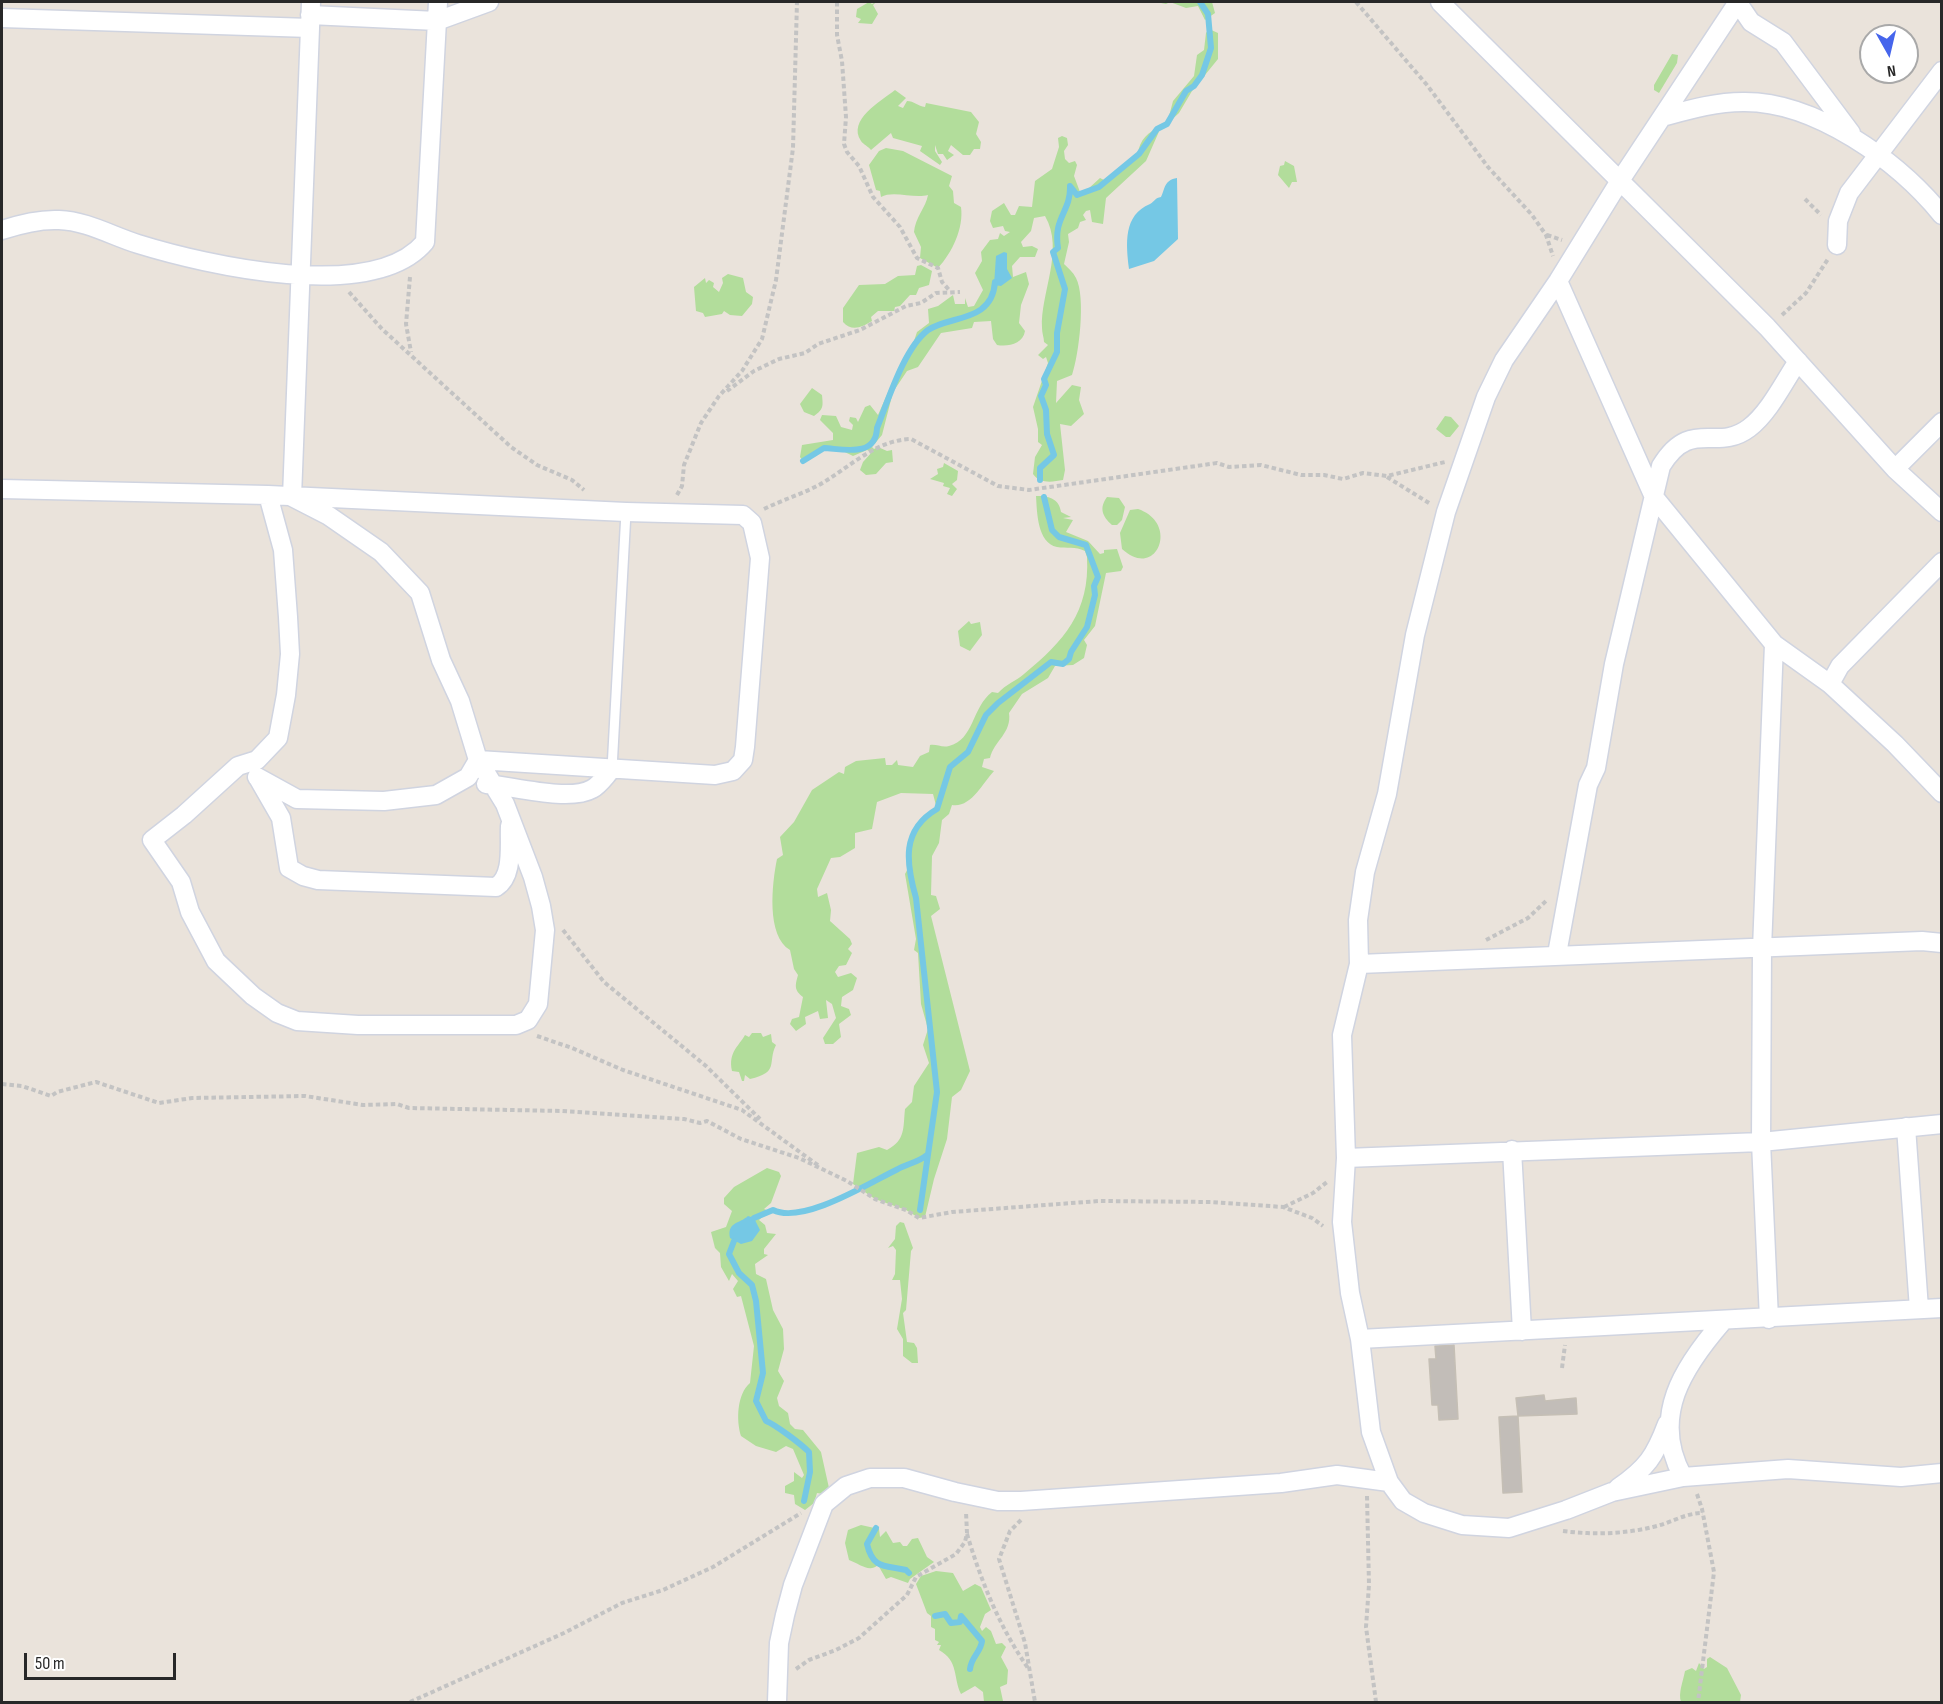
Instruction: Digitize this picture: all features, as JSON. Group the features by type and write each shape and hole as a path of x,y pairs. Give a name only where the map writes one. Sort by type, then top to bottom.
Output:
{"street":[{"path":"2,230 21,223 59,220 80,223 137,244 183,256 300,277 377,270 404,261 416,253 425,242 438,2"},
{"path":"2,18 310,15 437,21 489,2"},
{"path":"1440,2 1621,179 1767,327 1894,468 1941,512"},
{"path":"1855,140 1783,42 1751,22 1738,2 1621,179 1558,281 1504,360 1486,397 1446,512 1415,635 1387,794 1365,872 1358,920 1359,964 1342,1035 1346,1158 1342,1222 1350,1293 1360,1339 1371,1432 1389,1482 1402,1501 1424,1514 1462,1526 1509,1528 1566,1510 1612,1492 1683,1477 1788,1469 1864,1476 1934,1474 1941,1462"},
{"path":"292,497 310,15"},
{"path":"1837,245 1843,205 1877,154 1941,71"},
{"path":"1662,117 1701,106 1744,101 1783,108 1831,124 1877,154 1919,187 1941,215"},
{"path":"1558,281 1654,496 1774,644 1830,684 1940,786"},
{"path":"1557,954 1588,785 1596,768 1614,664 1662,466 1672,448 1689,438 1737,435 1749,428 1798,362"},
{"path":"1894,468 1941,422"},
{"path":"2,489 268,495 626,512 743,514 752,523 760,558 742,760 733,771 715,775 478,760"},
{"path":"268,495 284,561 290,654 286,695 278,738 257,760 238,766 184,815 152,840 181,882 190,912 216,961 253,996 278,1013 297,1021 358,1025 516,1025 528,1020 538,1004 545,930 533,877 505,804 490,784 478,760 420,593 381,552 329,516 292,497"},
{"path":"1830,684 1840,666 1941,562"},
{"path":"1768,1319 1761,1142 1762,949 1774,644"},
{"path":"238,766 297,799 384,801 436,795 468,777 478,760"},
{"path":"457,785 490,784 583,793 594,789 612,769"},
{"path":"258,778 281,818 289,868 303,876 318,880 496,887 504,882 508,871 510,821"},
{"path":"1359,964 1557,954 1762,949 1922,941 1941,943"},
{"path":"1346,1158 1761,1142 1941,1124"},
{"path":"1906,1127 1919,1309"},
{"path":"1512,1150 1522,1331"},
{"path":"1360,1339 1941,1308"},
{"path":"1612,1492 1643,1470 1656,1453 1670,1416 1678,1382 1700,1348 1723,1321"},
{"path":"1670,1416 1671,1444 1675,1462 1683,1477"},
{"path":"777,1702 779,1643 793,1585 824,1504 846,1486 870,1478 904,1478 998,1501 1021,1502 1281,1483 1337,1475 1389,1482"}],"lane":[{"path":"612,769 626,512"}],"path":[{"path":"674,500 682,486 684,465 701,423 719,396 742,371 762,339 776,280 793,148 797,2"},
{"path":"837,2 837,35 842,61 846,117 844,144 846,152 859,166 873,197 900,227 917,258 938,268 942,282 950,291"},
{"path":"1356,2 1427,85 1488,167 1532,215 1546,235 1558,281"},
{"path":"1767,327 1806,293 1837,245"},
{"path":"411,271 406,324 411,353"},
{"path":"335,274 359,306 511,447 537,465 572,480 590,494"},
{"path":"719,396 754,371 779,359 805,353 818,344 860,330 906,306 921,303 936,293 960,292"},
{"path":"743,514 760,510 823,483 878,447 901,439 911,439 998,486 1029,490 1217,462 1229,467 1261,465 1301,475 1324,475 1343,479 1363,473 1386,476 1465,456"},
{"path":"1386,476 1446,512"},
{"path":"1483,942 1528,918 1570,880"},
{"path":"559,925 604,982 706,1066 766,1125"},
{"path":"516,1025 537,1036 623,1070 742,1110 766,1125 827,1172"},
{"path":"2,1084 22,1086 51,1096 57,1092 96,1082 159,1103 192,1098 296,1096 363,1105 397,1104 409,1108 562,1111 684,1119 700,1123 707,1121 741,1139 799,1158 847,1181 875,1199 906,1210 919,1218 952,1212 1098,1201 1211,1202 1283,1207 1312,1218 1326,1228"},
{"path":"1283,1207 1323,1186 1346,1158"},
{"path":"1683,1477 1691,1484 1703,1513 1714,1572 1698,1702"},
{"path":"1367,1479 1369,1585 1366,1627 1376,1702"},
{"path":"963,1493 967,1533 995,1609 1012,1645 1029,1670"},
{"path":"410,1702 564,1633 622,1603 663,1590 713,1567 798,1514 824,1504"},
{"path":"1554,1530 1586,1534 1628,1531 1653,1527 1690,1513 1703,1513"},
{"path":"1024,1517 1010,1531 999,1559 1025,1643 1035,1702"},
{"path":"795,1671 809,1660 859,1638 907,1595 916,1577 956,1554 967,1533"}],"green space":[{"path":"869,2 872,4 876,2 873,5 878,14 872,24 858,23 861,19 856,17 857,9"},
{"path":"1170,2 1212,2 1215,13 1205,20 1198,6 1186,8"},
{"path":"1209,29 1218,33 1218,59 1192,91 1179,113 1167,124 1173,101 1194,76 1197,55 1204,50 1206,33"},
{"path":"1672,54 1678,55 1677,63 1659,93 1654,90 1654,85"},
{"path":"895,90 906,98 898,106 903,108 907,101 925,107 926,103 971,112 979,122 976,134 981,142 980,149 974,149 970,155 963,155 951,145 948,151 954,155 947,160 943,154 938,154 935,145 935,151 942,162 940,165 920,151 922,146 893,138 891,133 871,150 861,141 858,126 874,105"},
{"path":"1161,127 1146,161 1106,198 1103,224 1092,222 1090,210 1086,211 1083,215 1086,220 1080,222 1078,228 1068,234 1069,242 1064,264 1075,276 1079,287 1081,312 1077,354 1072,375 1057,381 1056,403 1072,385 1081,387 1079,400 1084,414 1071,426 1060,424 1065,470 1063,480 1043,481 1033,474 1035,457 1042,445 1038,442 1038,429 1033,407 1048,363 1046,357 1043,359 1038,355 1048,345 1044,342 1042,315 1053,243 1051,229 1045,216 1034,218 1031,231 1021,242 1023,247 1032,246 1038,249 1035,257 1020,257 1012,266 1013,277 1026,272 1029,284 1021,305 1019,323 1025,331 1021,339 1010,345 997,345 993,339 991,321 974,322 972,328 941,333 918,367 907,371 893,392 882,435 872,447 892,450 893,462 886,463 876,474 866,475 860,470 863,462 872,452 867,450 853,456 828,449 803,461 800,457 802,445 833,440 833,433 820,420 822,415 836,416 841,427 852,430 850,417 856,418 858,422 865,407 870,405 878,415 897,372 910,353 917,332 929,323 928,309 938,306 953,295 955,304 965,304 965,298 968,307 974,306 983,290 975,273 982,261 981,252 990,240 998,239 1000,233 1004,236 1010,232 1005,231 1003,226 993,228 990,221 992,211 1004,203 1011,215 1015,215 1019,206 1032,207 1035,181 1052,169 1059,147 1058,138 1062,136 1067,138 1065,159 1069,163 1075,161 1077,165 1074,176 1080,192 1088,189 1100,178 1106,181 1138,154 1140,144 1145,137"},
{"path":"886,148 903,151 952,176 949,186 953,191 954,203 961,207 961,223 952,248 938,268 920,258 921,247 914,232 928,195 891,194 881,197 880,191 876,190 869,165 879,151"},
{"path":"1285,161 1294,166 1297,182 1292,182 1289,188 1278,175 1280,166 1284,165"},
{"path":"921,265 932,271 929,285 919,288 916,295 910,295 900,306 895,307 894,311 878,311 871,317 872,321 861,327 853,328 843,322 843,308 859,285 885,284 898,276 915,275 917,266"},
{"path":"728,274 743,278 746,292 753,297 752,304 742,316 730,315 724,311 722,314 705,317 703,313 696,311 694,287 705,278 706,283 709,280 714,283 713,287 719,292 723,283 722,278"},
{"path":"812,388 822,395 823,405 814,416 804,412 800,404"},
{"path":"1445,416 1451,417 1459,426 1450,437 1446,437 1436,429"},
{"path":"944,463 958,471 957,480 952,484 957,489 952,496 947,494 950,488 943,486 944,483 930,479 938,474 937,469 943,467"},
{"path":"1036,496 1052,499 1058,504 1061,512 1071,517 1063,518 1073,520 1066,532 1088,541 1100,554 1104,553 1104,550 1117,549 1123,567 1121,571 1106,573 1095,626 1084,640 1087,645 1084,658 1073,665 1055,666 1048,678 1022,694 1009,713 1008,726 990,758 984,759 982,767 994,771 976,794 965,803 952,805 949,814 942,820 939,843 932,856 931,895 936,896 940,909 931,916 970,1071 961,1090 952,1097 947,1139 925,1217 919,1218 906,1210 875,1199 853,1184 857,1153 879,1147 887,1150 898,1142 901,1137 905,1109 912,1102 914,1086 929,1063 923,1045 928,1029 921,1004 918,953 914,950 916,939 905,874 913,834 920,823 937,809 933,794 901,793 877,802 872,829 855,833 855,848 840,857 831,858 817,889 818,897 827,893 831,910 830,921 850,939 852,944 848,949 852,953 846,965 839,966 835,972 838,977 851,973 857,978 853,990 842,997 841,1006 849,1009 851,1015 839,1024 841,1037 833,1044 825,1044 823,1038 836,1018 832,1004 826,1000 828,1018 820,1019 818,1011 805,1017 806,1024 796,1031 790,1024 792,1019 799,1017 803,997 796,987 798,975 794,969 790,950 782,943 774,921 775,869 777,859 783,855 780,837 794,822 812,790 839,772 844,774 845,767 856,761 885,758 886,765 892,765 897,760 898,765 913,767 920,756 929,752 930,745 946,746 957,743 968,730 985,698 992,692 998,693 1024,674 1051,650 1072,624 1084,594 1087,557 1085,551 1057,547 1045,539 1039,526"},
{"path":"1107,497 1119,498 1125,507 1122,520 1117,525 1112,525 1104,515 1102,508"},
{"path":"1138,509 1151,516 1161,536 1154,554 1145,558 1134,557 1122,549 1120,533 1130,510"},
{"path":"969,621 971,624 980,622 982,635 970,651 960,646 958,631"},
{"path":"752,1033 761,1033 763,1037 771,1034 772,1042 776,1045 769,1070 750,1079 745,1075 742,1081 739,1072 732,1071 732,1059 745,1035 749,1037"},
{"path":"767,1168 779,1172 781,1176 771,1203 764,1209 769,1211 759,1220 765,1225 767,1233 776,1234 764,1249 764,1254 768,1255 755,1264 756,1274 766,1279 773,1310 783,1329 784,1349 778,1371 784,1381 777,1398 779,1406 788,1413 790,1424 795,1429 803,1430 821,1452 829,1488 823,1494 817,1493 814,1503 805,1510 795,1504 794,1495 785,1493 785,1486 794,1481 794,1472 802,1478 804,1475 793,1449 786,1446 776,1452 756,1446 741,1436 738,1423 740,1400 750,1383 754,1346 741,1296 737,1297 733,1289 738,1281 732,1274 729,1281 721,1267 720,1253 715,1248 711,1232 726,1227 732,1211 724,1204 724,1198 734,1187"},
{"path":"900,1222 904,1223 913,1248 906,1310 903,1313 907,1342 914,1343 917,1348 918,1363 912,1363 903,1356 903,1339 897,1329 902,1299 900,1280 892,1280 895,1274 896,1250 893,1246 888,1248 895,1239 896,1226"},
{"path":"861,1525 879,1529 880,1537 886,1531 893,1543 900,1542 903,1546 907,1546 912,1539 918,1538 927,1557 934,1562 910,1579 908,1583 891,1577 886,1579 878,1565 868,1568 849,1560 845,1543 848,1530"},
{"path":"936,1571 953,1573 963,1591 975,1584 981,1587 991,1610 985,1614 980,1627 982,1631 986,1627 991,1631 996,1644 1002,1643 1006,1647 1001,1657 1008,1670 1007,1684 1000,1687 1003,1701 1009,1702 984,1702 983,1692 975,1686 961,1694 950,1659 939,1650 941,1645 937,1645 939,1642 935,1640 935,1629 931,1627 931,1616 927,1613 916,1584 921,1576"},
{"path":"1710,1657 1727,1668 1741,1695 1740,1702 1681,1702 1680,1691 1685,1671 1692,1668 1696,1671 1699,1663 1704,1669"}],"water":[{"path":"1177,178 1178,239 1154,261 1129,269 1128,231 1135,215 1161,197 1167,183"},
{"path":"1007,253 1007,269 1012,278 1001,286 994,285 996,256"},
{"path":"748,1216 754,1218 760,1230 752,1241 741,1244 730,1238 730,1229"}],"building":[{"path":"1454,1345 1458,1419 1439,1420 1438,1405 1432,1405 1429,1359 1436,1359 1435,1346"},
{"path":"1544,1395 1545,1401 1576,1398 1577,1414 1518,1416 1516,1398"},
{"path":"1518,1416 1522,1492 1503,1493 1499,1417"}],"waterway":[{"path":"1040,480 1040,468 1054,455 1047,434 1046,410 1041,396 1046,385 1044,379 1057,352 1057,333 1065,289 1053,252 1058,248 1058,229 1070,195 1070,186 1077,195 1099,187 1139,154 1157,129 1167,124 1186,91 1194,86 1202,75 1211,48 1208,14 1200,2"},
{"path":"803,461 824,448 857,450 871,444 904,362 919,338 937,325 969,316 978,311 986,305 992,295 995,282"},
{"path":"920,1210 937,1092 909,848 917,827 925,817 937,809 950,767 968,752 986,715 1051,662 1063,664 1069,659 1087,627 1095,595 1094,586 1098,577 1086,545 1059,537 1052,530 1044,497"},
{"path":"754,1218 773,1210 786,1213 819,1207 927,1155"},
{"path":"734,1241 729,1254 739,1273 752,1285 756,1301 763,1373 756,1401 766,1421 809,1452 810,1472 804,1501"},
{"path":"876,1528 867,1544 873,1558 881,1565 906,1570 909,1573"},
{"path":"935,1616 945,1614 951,1623 960,1622 961,1616 982,1641 970,1669"}]}
